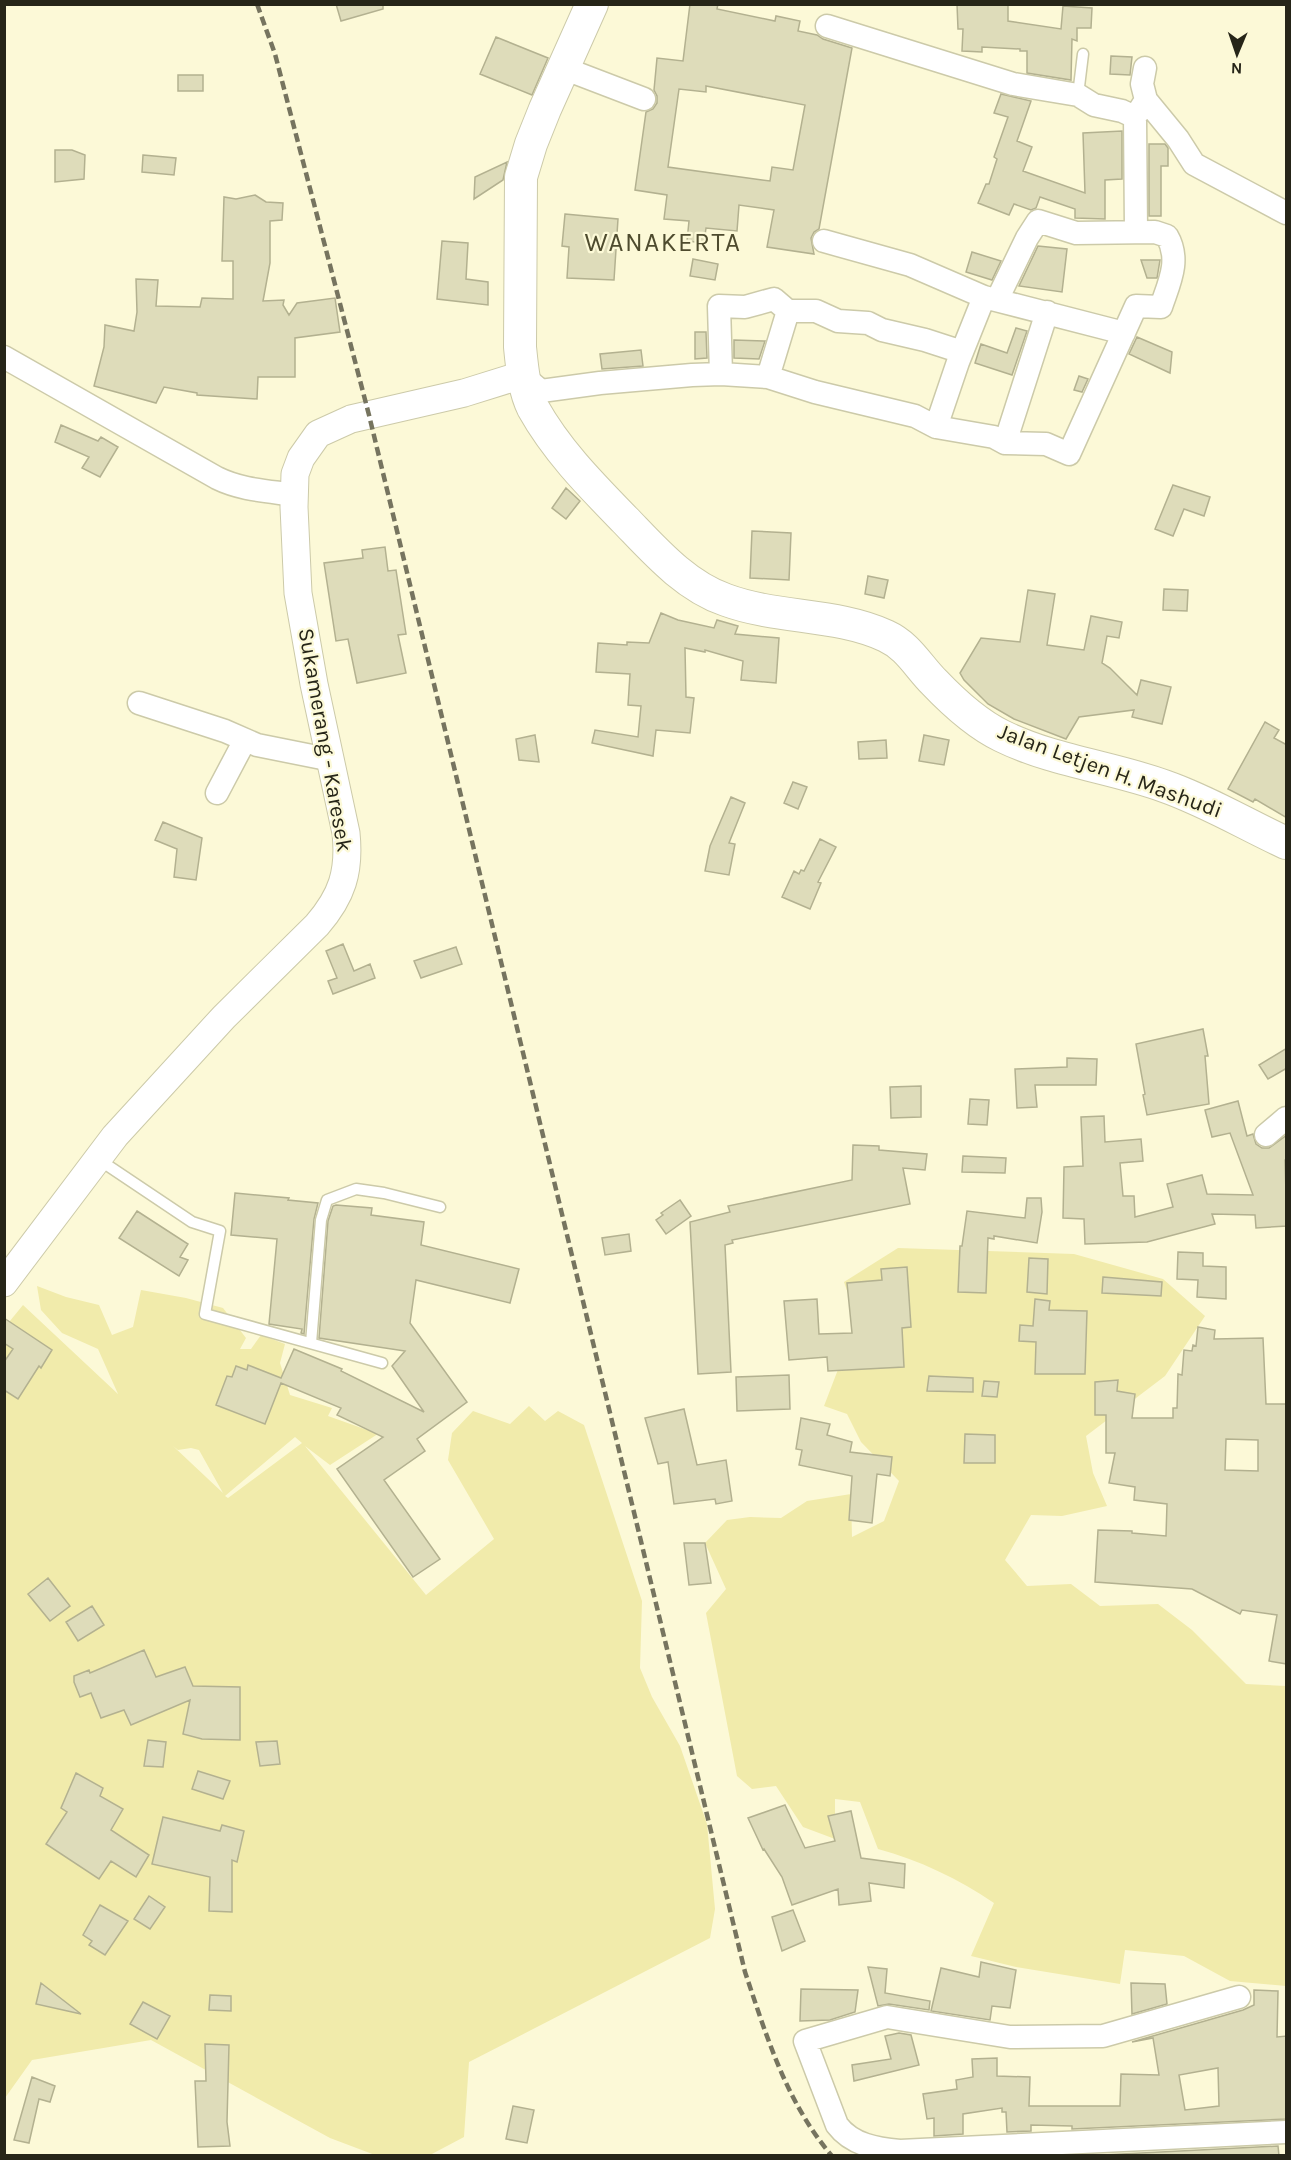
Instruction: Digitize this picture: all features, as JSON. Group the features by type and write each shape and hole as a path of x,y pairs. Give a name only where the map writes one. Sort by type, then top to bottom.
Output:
{"main road":[{"name":"Jalan Letjen H. Mashudi","path":"592,4 531,144 521,177 519,335 522,375 532,406 573,466 658,555 703,590 749,607 851,624 889,637 905,647 933,682 960,707 1002,736 1052,754 1164,786 1214,806 1287,843"}],"street":[{"path":"827,26 1013,84 1078,95 1094,105 1122,111 1141,108 1178,138 1194,164 1287,213"},
{"path":"563,68 644,99"},
{"path":"1136,231 1142,84 1145,68"},
{"path":"522,375 541,391 600,383 721,374 768,377 815,392 915,416 936,427 994,437 1005,443 1046,444 1069,454 1136,306 1161,307 1173,272 1174,247 1167,236 1155,232 1136,231 1076,233 1038,221 962,352 936,427"},
{"path":"824,241 910,266 991,299 1124,333"},
{"path":"721,374 719,306 745,307 774,299 788,310 816,311 838,321 867,323 882,330 962,352"},
{"path":"768,377 788,310"},
{"path":"1005,443 1047,312"},
{"path":"4,357 224,482 246,488 295,495"},
{"name":"Sukamerang - Karesek","path":"4,1283 129,1120 224,1017 331,908 340,890 346,873 348,854 346,833 314,684 298,593 295,474 301,458 318,434 351,419 464,393 522,375"},
{"path":"139,703 257,745 332,760"},
{"path":"217,793 245,740"},
{"path":"1266,1136 1287,1118"},
{"path":"857,2156 837,2126 805,2041 887,2017 1010,2037 1103,2036 1239,1997"},
{"path":"844,2134 873,2148 900,2151 1287,2132"}],"lane":[{"path":"1078,95 1083,54"},
{"path":"98,1159 192,1222 220,1231 205,1314 382,1363"},
{"path":"311,1342 321,1220 327,1200 356,1189 384,1193 440,1207"}],"shaded area":[{"path":"898,1248 1074,1254 1163,1279 1205,1316 1165,1376 1086,1436 1093,1473 1107,1506 1062,1516 1031,1515 1005,1560 1027,1586 1071,1584 1100,1606 1158,1604 1192,1630 1246,1684 1286,1686 1286,1986 1230,1981 1184,1956 1125,1950 1120,1984 1016,1967 971,1956 994,1903 938,1871 878,1849 860,1802 835,1799 835,1839 803,1827 776,1786 752,1789 737,1776 706,1613 726,1589 705,1543 727,1520 750,1517 781,1518 807,1501 851,1494 852,1537 884,1521 899,1481 861,1442 847,1414 824,1406 857,1320 844,1282"},
{"path":"37,1286 66,1297 99,1305 112,1335 133,1327 141,1290 186,1298 223,1308 246,1338 240,1349 251,1349 261,1335 285,1344 280,1363 290,1395 332,1408 328,1416 370,1431 407,1415 330,1465 305,1446 426,1595 494,1539 448,1460 452,1433 473,1411 510,1424 529,1406 545,1421 558,1411 584,1425 642,1601 640,1668 652,1697 680,1746 707,1824 715,1909 710,1938 469,2062 464,2137 430,2155 375,2155 330,2138 151,2040 32,2060 5,2098 5,1327 23,1305 118,1394 98,1349 62,1333 41,1310","holes":["295,1437 302,1443 228,1498 225,1496","173,1446 178,1450 191,1448 199,1450 223,1493"]}],"building":[{"path":"336,4 383,4 383,9 341,21"},
{"path":"690,4 718,4 717,9 775,21 776,16 800,21 798,31 817,35 852,48 819,229 811,238 814,254 767,247 774,210 739,205 737,231 706,228 704,243 687,241 689,221 664,219 667,195 635,190 646,112 653,109 657,103 654,90 657,58 683,61","holes":["706,86 805,105 793,170 772,167 770,181 668,167 679,89 706,92"]},
{"path":"957,4 1008,4 1008,21 1061,29 1063,6 1092,8 1091,28 1077,28 1077,41 1072,39 1071,80 1027,73 1027,51 1020,51 1020,49 982,47 982,52 962,51 963,29 958,29"},
{"path":"496,37 548,58 532,95 480,74"},
{"path":"1111,56 1132,57 1130,75 1110,74"},
{"path":"178,75 203,75 203,91 178,91"},
{"path":"1001,94 1031,101 1017,141 1032,147 1023,171 1085,193 1083,133 1122,131 1122,179 1105,180 1105,219 1075,218 1075,209 1040,197 1036,208 1031,210 1014,204 1009,215 978,203 986,184 989,184 997,159 994,157 1008,117 994,113"},
{"path":"1149,144 1165,144 1168,148 1168,166 1161,166 1161,216 1149,216"},
{"path":"55,150 72,150 85,155 84,179 55,182"},
{"path":"143,155 176,158 174,175 142,172"},
{"path":"507,162 503,180 474,199 475,177"},
{"path":"255,195 266,202 283,203 282,220 270,221 270,263 263,301 284,300 283,305 289,315 297,303 335,298 340,332 295,338 295,377 258,377 257,399 197,395 197,393 164,387 156,403 94,386 104,347 105,325 134,331 137,312 136,279 158,280 156,306 200,307 202,298 233,299 233,261 222,261 224,197 236,199"},
{"path":"565,214 618,219 614,280 567,278 569,247 562,246"},
{"path":"442,241 468,243 466,279 488,282 488,305 437,299"},
{"path":"1038,246 1067,249 1062,292 1019,286"},
{"path":"972,252 1001,261 992,280 966,272"},
{"path":"693,259 718,264 715,280 690,276"},
{"path":"1141,260 1160,260 1157,278 1147,278"},
{"path":"1016,328 1027,331 1012,375 975,363 981,344 1007,353"},
{"path":"695,332 706,332 707,358 695,359"},
{"path":"1137,337 1172,352 1170,373 1129,354"},
{"path":"734,340 765,341 759,359 734,358"},
{"path":"641,350 643,366 602,369 600,354"},
{"path":"1079,376 1088,379 1082,392 1074,390"},
{"path":"61,425 98,441 101,437 118,447 100,477 82,468 89,457 55,442"},
{"path":"1173,485 1210,497 1204,516 1184,509 1173,536 1155,529"},
{"path":"566,488 580,501 566,519 552,508"},
{"path":"752,531 791,533 789,580 750,578"},
{"path":"385,547 388,571 396,570 406,634 398,635 406,673 357,683 348,639 336,641 324,563 363,558 362,550"},
{"path":"868,576 888,580 884,598 865,594"},
{"path":"1164,589 1188,590 1187,611 1163,610"},
{"path":"1028,590 1055,594 1047,645 1084,650 1091,616 1122,622 1119,638 1107,636 1102,663 1137,695 1141,680 1171,687 1162,724 1132,717 1134,710 1079,717 1066,739 1014,719 988,704 964,680 960,673 981,638 1020,642"},
{"path":"661,613 678,620 714,628 717,620 738,626 735,634 779,638 776,683 741,680 743,661 705,650 705,652 685,648 686,697 694,698 690,733 656,730 653,756 592,743 595,730 638,737 641,706 628,705 630,674 596,672 598,643 627,645 627,642 649,643"},
{"path":"1265,722 1279,730 1274,738 1287,745 1287,818 1255,799 1253,802 1228,789"},
{"path":"535,735 539,762 519,760 516,739"},
{"path":"924,735 949,740 944,765 919,761"},
{"path":"886,740 887,758 859,759 858,742"},
{"path":"793,782 807,787 798,809 784,803"},
{"path":"731,797 745,803 729,843 735,844 729,875 705,871 710,846"},
{"path":"163,822 202,838 196,880 174,877 177,849 155,840"},
{"path":"820,839 836,847 818,882 821,883 810,909 782,897 794,871 799,874 801,870 804,871"},
{"path":"343,944 354,971 370,964 375,978 333,994 328,981 337,978 326,951"},
{"path":"456,947 462,964 421,978 414,961"},
{"path":"1203,1029 1208,1056 1205,1056 1209,1104 1147,1115 1136,1044"},
{"path":"1287,1048 1287,1068 1268,1079 1259,1065"},
{"path":"1067,1058 1097,1059 1096,1085 1035,1085 1037,1107 1017,1108 1015,1069 1067,1067"},
{"path":"921,1086 921,1117 891,1118 890,1087"},
{"path":"970,1099 989,1100 987,1125 968,1124"},
{"path":"1238,1101 1247,1136 1253,1134 1256,1144 1262,1148 1269,1148 1287,1135 1287,1159 1285,1160 1287,1226 1256,1228 1255,1215 1212,1214 1215,1224 1147,1242 1085,1244 1084,1219 1063,1218 1064,1167 1083,1166 1081,1117 1104,1116 1105,1142 1141,1139 1143,1161 1120,1163 1123,1196 1134,1196 1135,1217 1173,1207 1167,1184 1202,1175 1207,1194 1253,1195 1230,1133 1212,1137 1205,1110"},
{"path":"853,1145 879,1146 879,1150 927,1154 925,1170 903,1168 910,1204 732,1240 733,1243 725,1245 731,1372 698,1374 690,1222 730,1212 728,1206 852,1180"},
{"path":"963,1156 1006,1158 1005,1173 962,1172"},
{"path":"235,1193 318,1203 314,1219 304,1334 301,1333 302,1329 269,1324 277,1239 231,1235"},
{"path":"1027,1198 1041,1198 1042,1212 1037,1243 994,1236 994,1239 988,1238 986,1293 958,1292 960,1246 962,1246 967,1211 1025,1218"},
{"path":"680,1200 691,1216 666,1234 656,1220 663,1215 661,1213"},
{"path":"333,1206 372,1208 371,1215 424,1222 421,1245 519,1269 510,1303 416,1280 410,1323 467,1402 417,1439 425,1451 384,1480 440,1559 413,1577 337,1469 383,1437 337,1415 341,1408 281,1383 265,1424 216,1405 227,1376 232,1377 236,1366 247,1370 248,1365 281,1378 294,1349 342,1369 341,1371 424,1412 392,1366 405,1351 319,1338 328,1221"},
{"path":"137,1211 188,1244 180,1257 188,1260 179,1276 119,1238"},
{"path":"629,1234 631,1251 605,1255 602,1238"},
{"path":"1178,1252 1203,1253 1203,1266 1226,1267 1226,1299 1197,1297 1198,1280 1177,1279"},
{"path":"1029,1258 1048,1259 1047,1294 1027,1292"},
{"path":"907,1267 911,1327 902,1328 904,1367 828,1371 827,1357 789,1360 784,1301 817,1299 819,1334 852,1333 847,1283 882,1280 881,1269"},
{"path":"1103,1277 1162,1282 1161,1296 1102,1293"},
{"path":"1035,1299 1050,1301 1049,1310 1087,1311 1085,1374 1035,1374 1036,1342 1019,1341 1020,1325 1033,1326"},
{"path":"4,1318 52,1350 18,1399 4,1390 4,1362 13,1349 4,1343"},
{"path":"1198,1327 1215,1330 1214,1339 1263,1338 1266,1404 1287,1404 1287,1664 1269,1661 1277,1615 1242,1610 1240,1614 1192,1589 1095,1582 1098,1530 1132,1531 1132,1533 1166,1536 1167,1504 1134,1500 1135,1487 1109,1483 1115,1453 1106,1453 1106,1415 1095,1415 1095,1382 1118,1380 1117,1391 1135,1394 1132,1418 1173,1418 1173,1408 1177,1408 1178,1374 1182,1375 1184,1350 1192,1351 1193,1345 1196,1346","holes":["1226,1439 1258,1440 1258,1471 1225,1470"]},
{"path":"789,1375 790,1409 737,1411 736,1377"},
{"path":"929,1376 973,1378 973,1392 927,1391"},
{"path":"984,1381 999,1382 997,1397 982,1396"},
{"path":"684,1409 697,1465 726,1460 732,1501 716,1504 715,1499 674,1504 668,1462 658,1464 645,1418"},
{"path":"801,1418 830,1424 827,1435 852,1442 850,1452 892,1457 890,1476 877,1474 872,1523 849,1520 852,1476 799,1465 802,1450 796,1449"},
{"path":"965,1434 995,1435 995,1463 964,1463"},
{"path":"684,1543 705,1543 711,1583 689,1585"},
{"path":"48,1578 70,1606 50,1621 28,1594"},
{"path":"92,1606 104,1625 78,1641 66,1622"},
{"path":"144,1650 156,1677 185,1667 193,1686 240,1687 240,1740 202,1739 183,1734 190,1700 131,1725 124,1710 101,1718 91,1693 80,1697 74,1676 89,1670 90,1673"},
{"path":"148,1740 166,1742 163,1767 144,1766"},
{"path":"277,1741 280,1764 260,1766 256,1742"},
{"path":"198,1771 230,1781 223,1799 192,1789"},
{"path":"76,1773 103,1788 100,1796 123,1809 111,1830 149,1855 136,1877 111,1861 99,1879 46,1844 67,1812 61,1808"},
{"path":"785,1805 805,1848 835,1841 828,1816 851,1811 861,1858 905,1864 904,1888 869,1883 871,1901 839,1905 838,1889 792,1905 782,1877 763,1850 748,1818"},
{"path":"163,1817 220,1831 222,1825 244,1831 237,1862 232,1860 232,1912 209,1911 210,1877 152,1864"},
{"path":"149,1896 165,1907 150,1929 134,1919"},
{"path":"100,1905 128,1921 105,1955 89,1945 92,1941 83,1935"},
{"path":"793,1910 805,1941 782,1951 772,1917"},
{"path":"981,1962 1016,1970 1010,2008 992,2006 990,2020 931,2011 941,1968 979,1977"},
{"path":"868,1967 887,1969 885,1993 930,2001 929,2010 889,2004 878,2006"},
{"path":"41,1983 81,2014 36,2004"},
{"path":"1131,1983 1165,1984 1167,2004 1132,2014"},
{"path":"801,1989 858,1990 855,2012 830,2020 800,2021"},
{"path":"1254,1990 1278,1991 1277,2037 1287,2036 1287,2119 1072,2129 1072,2126 1031,2125 1031,2131 1007,2132 1006,2112 1002,2112 1002,2108 963,2114 963,2134 934,2136 934,2118 927,2119 923,2094 957,2089 956,2080 973,2077 972,2059 997,2058 997,2076 1030,2077 1029,2106 1120,2106 1121,2074 1159,2075 1153,2038 1132,2042 1254,2005","holes":["1218,2068 1219,2106 1185,2110 1179,2075"]},
{"path":"210,1995 231,1996 231,2011 209,2010"},
{"path":"143,2002 170,2016 157,2039 130,2024"},
{"path":"899,2033 911,2035 919,2065 854,2081 852,2065 891,2059 885,2036"},
{"path":"205,2044 229,2045 227,2122 230,2146 198,2147 195,2081 206,2081"},
{"path":"32,2077 55,2086 50,2102 39,2099 29,2143 14,2140"},
{"path":"513,2106 534,2110 527,2143 506,2139"},
{"path":"1278,2146 1279,2156 1083,2156"}],"railway":[{"path":"257,4 275,54 369,415 745,1972 770,2045 790,2091 802,2114 832,2156"}],"district":[{"name":"WANAKERTA","path":"663,242"}]}
